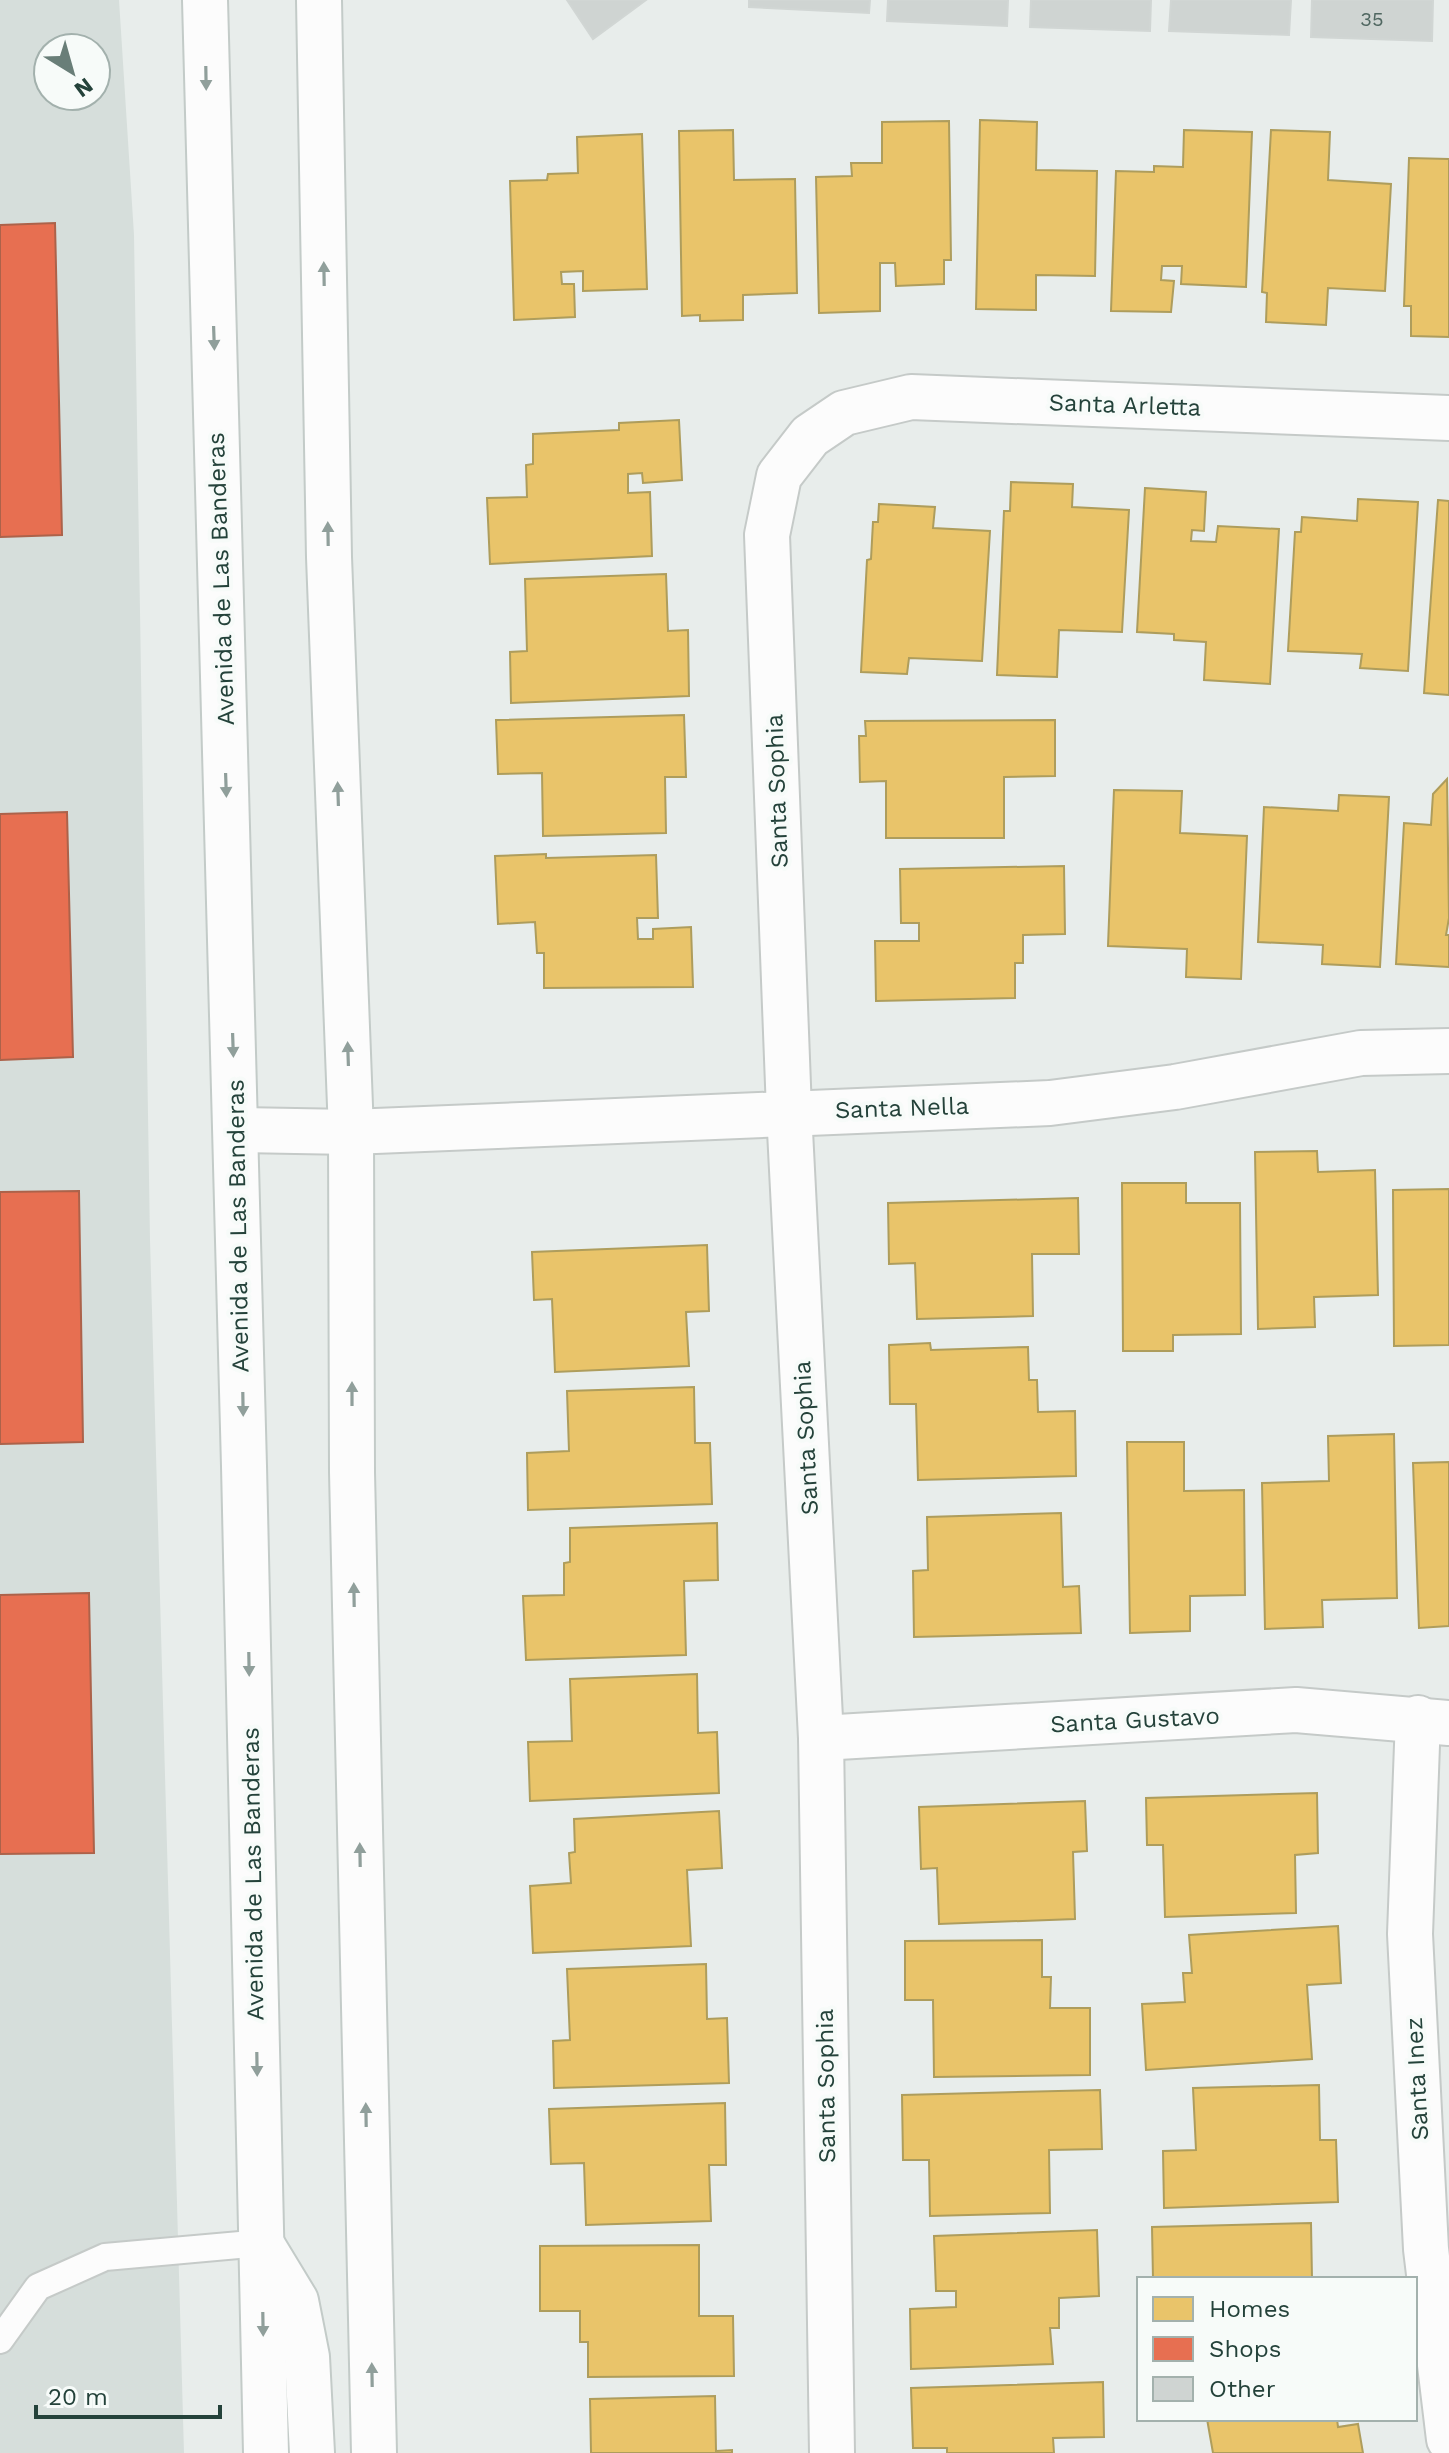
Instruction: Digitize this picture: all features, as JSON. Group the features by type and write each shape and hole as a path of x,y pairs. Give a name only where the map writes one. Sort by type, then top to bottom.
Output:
{"street":[{"name":"Avenida de Las Banderas","path":"205,0 236,1130 266,2453"},
{"path":"319,0 329,557 351,1132 352,1472 374,2453"},
{"name":"Santa Arletta","path":"810,436 844,413 911,397 1449,418"},
{"name":"Santa Sophia","path":"810,436 779,476 767,535 789,1111 821,1738 832,2453"},
{"name":"Santa Nella","path":"236,1130 351,1132 789,1111 1050,1103 1175,1087 1361,1053 1449,1051"},
{"name":"Santa Gustavo","path":"821,1738 1296,1710 1433,1721"},
{"name":"Santa Inez","path":"1433,1721 1410,1934 1426,2249 1449,2439"},
{"path":"261,2243 296,2301 307,2357 312,2453"}],"lane":[{"path":"0,2340 38,2287 105,2257 261,2243"}],"shaded area":[{"path":"0,0 119,0 134,235 150,1240 184,2453 0,2453"}],"building: Homes":[{"path":"980,120 1037,122 1036,170 1097,171 1095,276 1036,275 1036,310 976,309"},
{"path":"949,121 951,260 944,260 944,284 896,286 895,263 880,263 880,311 819,313 816,177 852,176 851,163 882,163 882,122"},
{"path":"733,130 734,180 795,179 797,293 743,295 743,320 700,321 700,315 682,316 679,131"},
{"path":"1184,130 1252,132 1246,287 1181,284 1182,266 1162,266 1161,280 1174,281 1171,312 1111,311 1116,171 1154,172 1154,166 1183,167"},
{"path":"1271,130 1330,132 1328,180 1391,184 1385,291 1328,288 1326,325 1266,322 1267,293 1262,292"},
{"path":"642,134 647,289 583,291 583,271 561,272 562,284 574,284 575,317 514,320 510,181 547,180 548,174 578,173 577,137"},
{"path":"1409,158 1449,159 1449,337 1411,336 1411,306 1404,306"},
{"path":"679,420 682,480 643,483 642,473 628,474 628,493 650,492 652,556 490,564 487,498 527,497 526,465 533,464 533,434 619,430 619,423"},
{"path":"1011,482 1073,484 1072,507 1129,510 1122,632 1059,630 1057,677 997,675 1004,511 1010,511"},
{"path":"1145,488 1206,492 1204,531 1192,530 1191,541 1216,542 1218,526 1279,529 1270,684 1204,680 1206,642 1174,640 1174,634 1137,632"},
{"path":"1358,499 1418,502 1408,671 1360,668 1362,654 1288,651 1295,532 1301,532 1302,517 1357,521"},
{"path":"1438,500 1449,501 1449,695 1424,693"},
{"path":"879,504 935,507 933,528 990,531 982,661 909,658 907,674 861,672 867,560 871,559 873,522 878,522"},
{"path":"666,574 668,631 688,630 689,696 511,703 510,652 527,651 525,579"},
{"path":"684,715 686,777 665,777 666,833 543,836 542,773 498,774 496,720"},
{"path":"1055,720 1055,776 1004,777 1004,838 886,838 886,781 860,782 859,736 866,736 865,721"},
{"path":"1447,779 1449,918 1446,935 1449,935 1449,967 1396,964 1404,823 1431,825 1433,794"},
{"path":"1114,790 1182,791 1180,833 1247,836 1241,979 1186,977 1187,949 1108,946"},
{"path":"1339,795 1389,797 1380,967 1322,964 1323,945 1258,942 1264,807 1338,811"},
{"path":"546,854 546,858 656,855 658,918 637,918 638,939 653,939 653,929 691,927 693,987 544,988 544,953 537,953 535,922 498,924 495,856"},
{"path":"1064,866 1065,934 1023,935 1023,963 1015,963 1015,998 876,1001 875,941 919,941 919,923 901,923 900,869"},
{"path":"1317,1151 1318,1172 1375,1170 1378,1295 1314,1297 1315,1327 1258,1329 1255,1152"},
{"path":"1122,1183 1186,1183 1186,1203 1240,1203 1241,1334 1173,1335 1173,1351 1123,1351"},
{"path":"1449,1189 1449,1345 1394,1346 1393,1190"},
{"path":"1078,1198 1079,1254 1032,1254 1033,1316 917,1319 915,1263 889,1264 888,1203"},
{"path":"707,1245 709,1311 686,1312 689,1366 555,1372 552,1299 534,1300 532,1252"},
{"path":"930,1343 931,1350 1028,1347 1029,1380 1037,1380 1038,1412 1075,1411 1076,1476 918,1480 916,1404 890,1404 889,1345"},
{"path":"694,1387 695,1443 710,1443 712,1504 528,1510 527,1453 569,1451 567,1391"},
{"path":"1394,1434 1397,1598 1322,1600 1323,1627 1265,1629 1262,1483 1329,1481 1328,1436"},
{"path":"1127,1442 1184,1442 1184,1491 1244,1490 1245,1595 1190,1596 1190,1631 1130,1633"},
{"path":"1449,1462 1449,1626 1419,1628 1413,1463"},
{"path":"1061,1513 1063,1587 1079,1586 1081,1633 914,1637 913,1571 928,1570 927,1517"},
{"path":"717,1523 718,1580 684,1581 686,1655 526,1660 523,1596 564,1595 564,1563 570,1562 570,1528"},
{"path":"697,1674 698,1733 717,1732 719,1793 530,1801 528,1742 572,1741 570,1679"},
{"path":"1317,1793 1318,1853 1295,1855 1296,1913 1165,1917 1163,1845 1147,1845 1146,1798"},
{"path":"1085,1801 1087,1851 1073,1852 1075,1919 939,1924 937,1868 921,1869 919,1807"},
{"path":"719,1811 722,1868 687,1870 691,1946 533,1953 530,1886 571,1883 569,1853 575,1852 574,1819"},
{"path":"1338,1926 1341,1983 1307,1985 1312,2059 1146,2070 1142,2004 1185,2002 1183,1973 1192,1973 1189,1935"},
{"path":"1042,1940 1042,1977 1051,1977 1050,2008 1090,2008 1090,2075 934,2077 933,2000 905,2000 905,1941"},
{"path":"706,1964 707,2019 727,2018 729,2083 554,2088 553,2041 570,2040 567,1969"},
{"path":"1319,2085 1320,2140 1336,2140 1338,2202 1164,2208 1163,2151 1196,2150 1193,2088"},
{"path":"1100,2090 1102,2149 1049,2150 1050,2213 930,2216 929,2160 903,2160 902,2095"},
{"path":"725,2103 726,2165 709,2165 711,2221 586,2225 584,2163 551,2164 549,2109"},
{"path":"1311,2223 1312,2277 1153,2277 1152,2227"},
{"path":"1097,2230 1099,2296 1059,2298 1059,2328 1050,2328 1053,2364 911,2369 910,2309 956,2307 956,2291 936,2291 934,2236"},
{"path":"699,2245 699,2316 733,2316 734,2376 588,2377 588,2342 580,2342 580,2311 540,2311 540,2246"},
{"path":"1103,2382 1104,2437 1053,2438 1054,2453 947,2453 947,2448 913,2448 911,2388"},
{"path":"715,2396 716,2451 732,2450 732,2453 591,2453 590,2399"},
{"path":"1207,2421 1337,2421 1338,2427 1358,2424 1363,2453 1213,2453"}],"building: Shops":[{"path":"55,223 62,535 0,537 0,225"},
{"path":"67,812 73,1057 0,1060 0,814"},
{"path":"79,1191 83,1442 0,1444 0,1192"},
{"path":"89,1593 94,1853 0,1854 0,1595"}],"building: Other":[{"path":"567,0 646,0 593,39"},
{"path":"749,0 870,0 869,13 749,7"},
{"path":"888,0 1008,0 1007,26 887,21"},
{"path":"1031,0 1151,0 1150,31 1030,27"},
{"path":"1171,0 1291,0 1289,35 1169,31"},
{"path":"1312,0 1433,0 1432,41 1311,37"}]}
